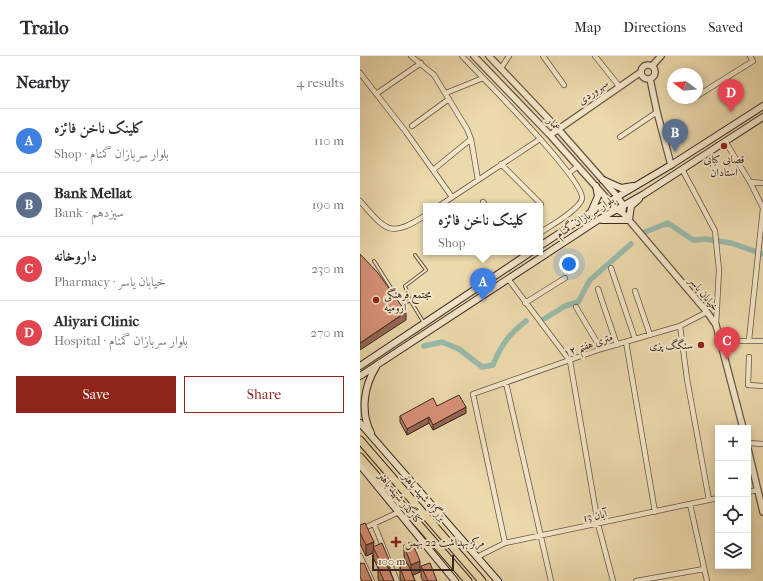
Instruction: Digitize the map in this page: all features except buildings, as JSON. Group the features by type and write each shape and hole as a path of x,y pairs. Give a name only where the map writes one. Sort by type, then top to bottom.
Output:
{"highway":[{"name":"بزرگراه شهید باهنر","path":"360,439 482,581"},
{"name":"بزرگراه شهید باهنر","path":"360,457 468,581"}],"main road":[{"name":"بلوار سربازان گمنام","path":"543,244 617,196 672,165 763,106"},
{"name":"بلوار سربازان گمنام","path":"360,376 598,220 644,194 763,117"},
{"path":"603,180 621,188 638,185"},
{"path":"590,213 598,196 596,186"},
{"path":"598,220 629,220 631,206 644,194"},
{"path":"362,364 425,324 522,255"},
{"path":"376,443 368,428 365,406 368,384 378,365"},
{"name":"کنارگذر شهید باهنر","path":"360,423 498,581"},
{"path":"360,439 366,436 376,443"},
{"name":"کنارگذر شهید باهنر","path":"360,465 455,581"}],"street":[{"path":"411,56 434,75 472,139 478,180"},
{"path":"462,56 540,139 570,173 582,191 582,199 578,207 543,231"},
{"name":"عمار","path":"474,56 550,135 616,209"},
{"name":"عمار","path":"489,56 558,129 617,196 623,205"},
{"path":"501,68 509,56"},
{"path":"543,56 564,85"},
{"path":"595,56 619,86"},
{"path":"650,79 644,78 641,72 645,66 652,66 661,56"},
{"path":"703,92 753,61 750,56"},
{"path":"376,94 421,63"},
{"path":"650,79 656,72 652,66"},
{"name":"سهروردی","path":"550,135 641,72"},
{"path":"360,73 452,197"},
{"path":"446,93 483,78"},
{"path":"650,79 656,112 672,165"},
{"path":"412,126 449,99"},
{"path":"620,137 656,112"},
{"path":"433,170 472,139"},
{"path":"443,203 540,139"},
{"path":"725,141 750,182 762,208 749,340"},
{"path":"501,164 540,203"},
{"path":"570,173 578,166"},
{"path":"682,169 715,231 719,270 716,325"},
{"path":"750,182 763,183"},
{"path":"360,201 382,227 395,230 406,227 423,218"},
{"path":"623,205 623,213"},
{"name":"خیابان یاسر","path":"616,209 623,213 707,312 716,325 742,425"},
{"path":"611,268 635,339"},
{"path":"525,303 566,278"},
{"path":"508,280 570,361 598,524 613,581"},
{"path":"598,289 617,345"},
{"path":"635,291 650,335"},
{"path":"576,307 601,349"},
{"name":"۱۲ متری هفتم","path":"505,543 473,394 601,349 680,326 707,312"},
{"path":"680,326 687,379 709,500"},
{"path":"720,341 763,341"},
{"path":"626,342 655,512"},
{"path":"748,358 748,385 763,386"},
{"path":"506,383 551,581"},
{"path":"751,443 763,444"},
{"path":"751,461 763,512"},
{"path":"751,491 758,490"},
{"name":"13 آبان","path":"477,557 505,543 542,537 715,499"},
{"path":"690,504 707,581"},
{"path":"360,530 399,512"},
{"path":"374,524 397,581"},
{"path":"360,556 372,581"},
{"path":"636,581 656,579 704,570"}],"lane":[{"path":"416,255 426,270 405,286 410,300 425,324"},
{"path":"374,261 402,305 410,300"}],"waterway":[{"path":"645,232 668,223 693,240 706,239 731,243 763,254"},
{"path":"544,319 565,306 578,302 590,280 631,244"},
{"path":"424,346 442,342 459,349 482,367 493,365 506,340 526,321"}],"place":[{"name":"Aliyari Clinic","path":"731,112"},
{"name":"قصابی کبابی استادان","path":"724,146"},
{"name":"Bank Mellat","path":"675,152"},
{"name":"مجتمع فرهنگی ارومیه","path":"376,300"},
{"name":"کلینک ناخن فائزه","path":"483,301"},
{"name":"سنگگ پزی","path":"701,345"},
{"name":"داروخانه","path":"727,360"},
{"name":"مرکز بهداشت 22 بهمن","path":"396,542"}]}
